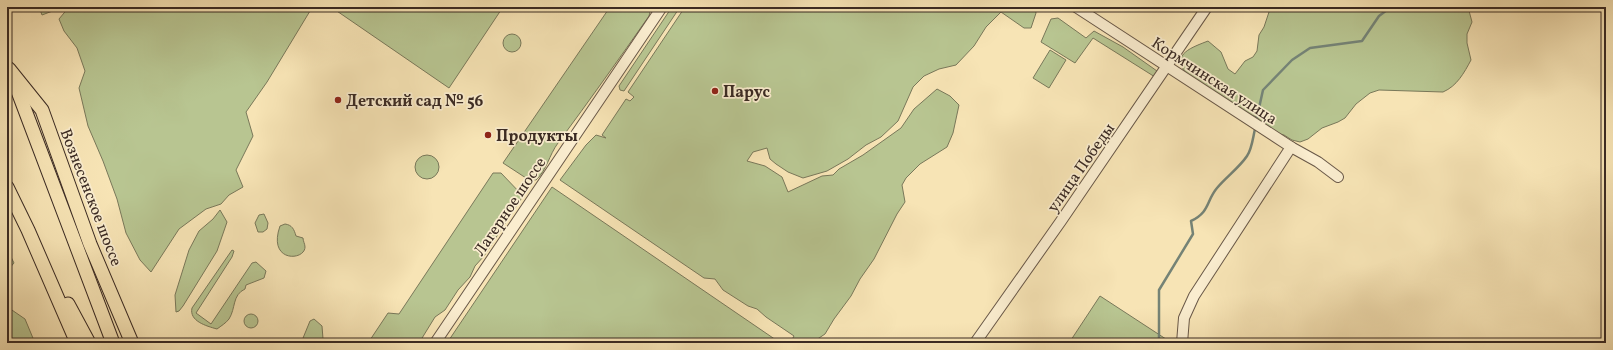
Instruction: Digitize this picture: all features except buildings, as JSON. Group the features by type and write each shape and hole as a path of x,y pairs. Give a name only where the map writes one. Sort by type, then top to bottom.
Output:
{"main road":[{"path":"8,67 113,343"},
{"name":"Вознесенское шоссе","path":"8,67 42,110 90,244 132,343"},
{"path":"7,187 28,230 89,343"},
{"path":"28,230 77,343"}],"street":[{"name":"Лагерное шоссе","path":"435,343 662,7"},
{"name":"Кормчинская улица","path":"1076,7 1290,147 1318,162 1338,177"},
{"name":"улица Победы","path":"975,343 1207,7"},
{"path":"1182,343 1184,318 1194,296 1290,147"}],"green space":[{"path":"39,7 63,7 42,15"},
{"path":"69,7 317,7 310,11 267,82 246,112 253,136 236,170 243,187 229,195 221,204 206,209 179,229 151,272 140,260 126,233 117,199 88,126 79,88 85,71 77,48 64,31 59,19"},
{"path":"331,7 503,7 449,88"},
{"path":"610,7 651,8 649,16 555,148 540,176 536,180 526,178 503,163"},
{"path":"672,7 680,7 624,91 620,90 619,86"},
{"path":"685,7 1035,7 1036,13 1031,28 1024,28 1001,12 986,27 974,46 956,65 939,69 924,76 913,87 898,121 881,137 866,145 848,159 827,171 803,178 788,172 770,159 767,148 753,152 747,161 765,166 782,177 788,192 822,176 833,175 839,169 863,155 901,128 914,109 937,89 950,96 959,105 953,133 947,147 920,164 906,178 902,185 905,202 897,214 874,259 825,334 816,340 818,343 790,343 794,336 757,309 748,306 723,290 715,279 704,278 560,180 586,145 596,135 606,138 602,135 626,99 630,101 634,97 628,92"},
{"path":"1267,7 1468,7 1472,22 1467,34 1467,43 1471,60 1456,83 1443,92 1379,90 1370,93 1356,104 1345,118 1322,128 1308,139 1300,142 1292,140 1284,135 1276,133 1262,124 1257,117 1251,115 1186,73 1181,61 1185,52 1208,41 1221,52 1228,69 1235,74 1245,61 1253,57 1257,51 1259,35 1264,27 1269,12"},
{"path":"1058,18 1086,38 1094,31 1123,47 1157,71 1155,77 1093,38 1075,63 1041,42 1051,19"},
{"path":"512,34 518,37 521,43 518,49 512,52 506,49 503,43 506,37"},
{"path":"1050,50 1066,60 1049,88 1033,78"},
{"path":"427,155 436,158 439,167 436,176 427,179 418,176 415,167 418,158"},
{"path":"493,173 501,173 523,196 484,256 475,266 470,277 458,290 445,310 435,317 419,343 368,343 388,313 399,314"},
{"path":"552,187 776,340 773,343 447,343"},
{"path":"220,210 227,222 217,251 183,306 176,312 175,295 189,250 199,231 213,219"},
{"path":"264,214 268,223 267,229 263,232 258,232 255,223 259,215"},
{"path":"285,224 292,228 296,236 303,238 305,247 303,252 299,255 288,256 282,253 278,247 277,238 280,226"},
{"path":"7,249 14,263 7,271"},
{"path":"232,250 234,251 232,257 196,313 211,324 252,263 256,262 266,271 264,278 246,285 245,289 236,298 233,311 229,319 217,329 196,320 192,313 192,308"},
{"path":"1100,296 1172,343 1069,343"},
{"path":"7,305 25,319 35,343 7,343"},
{"path":"251,314 256,316 258,321 256,326 251,328 246,326 244,321 246,316"},
{"path":"314,319 322,326 323,339 321,343 301,343 310,321"}],"waterway":[{"path":"1257,117 1263,90 1292,60 1310,48 1362,41 1379,16 1391,7"},
{"path":"1159,343 1159,290 1193,234 1191,221 1202,214 1217,188 1247,156 1255,129"}],"place":[{"name":"Парус","path":"715,91"},
{"name":"Детский сад № 56","path":"338,100"},
{"name":"Продукты","path":"488,135"}]}
